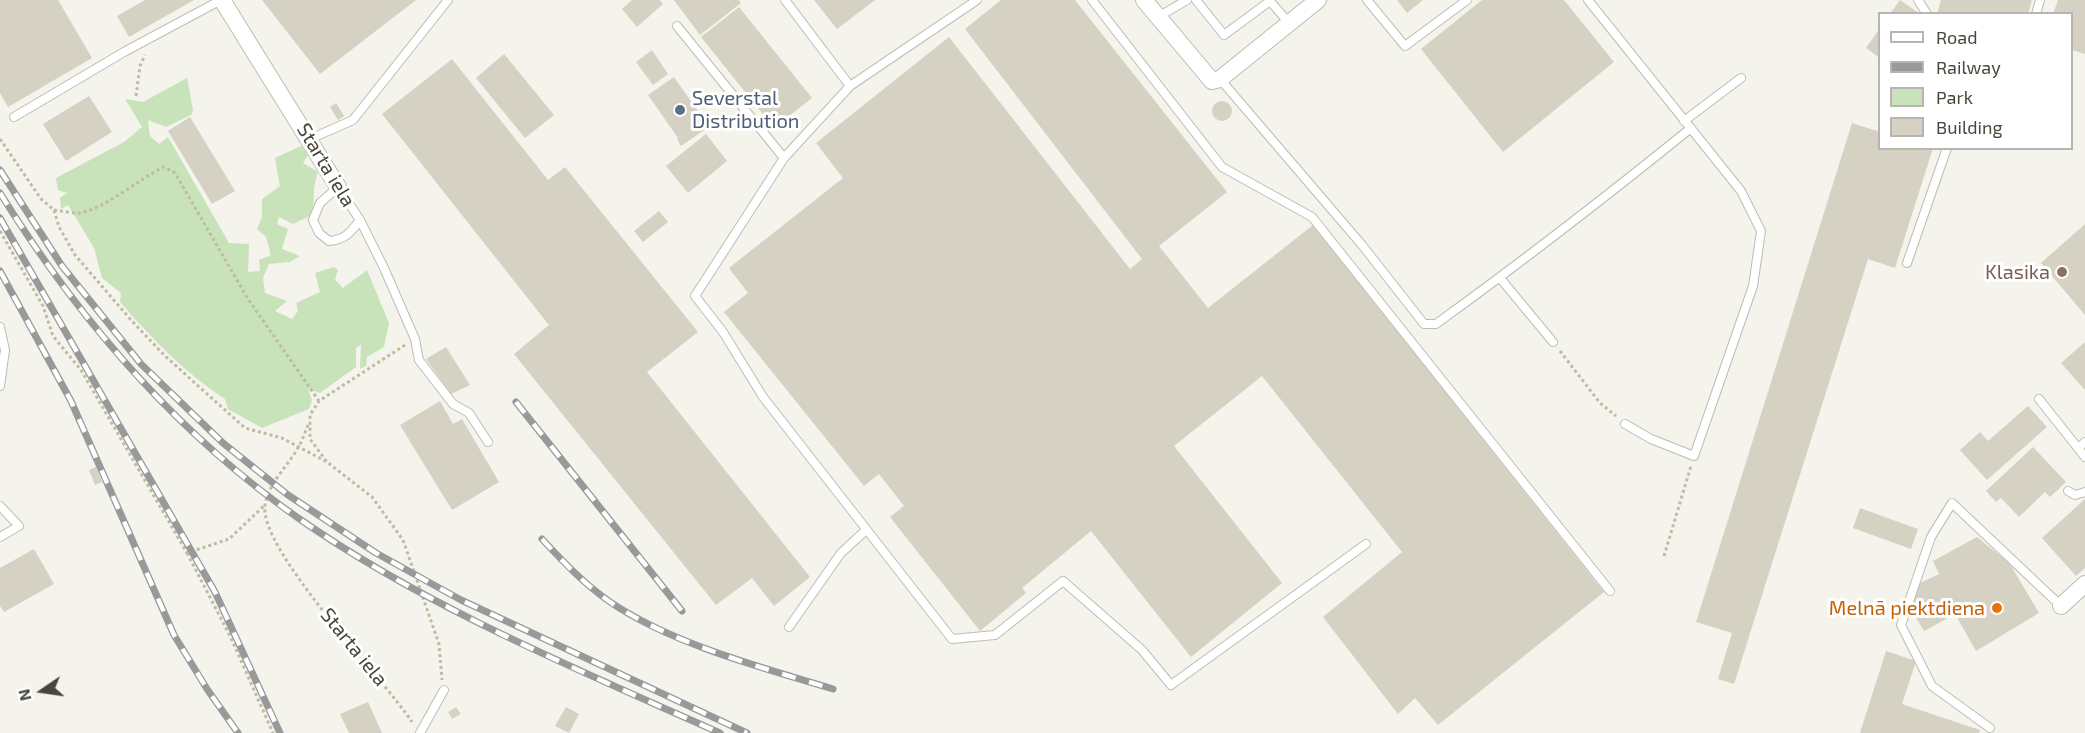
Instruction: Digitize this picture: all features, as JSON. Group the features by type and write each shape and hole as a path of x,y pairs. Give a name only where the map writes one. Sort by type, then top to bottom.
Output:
{"street":[{"name":"Starta iela","path":"222,0 338,187"},
{"path":"1144,0 1206,77 1212,81 1220,79 1318,0"},
{"path":"2061,606 2085,584"}],"lane":[{"path":"14,117 222,0"},
{"path":"310,139 353,120 448,0"},
{"path":"785,0 850,86"},
{"path":"978,0 850,86 784,158 695,296 723,332 763,397 952,639 994,634 1063,580 1142,650 1171,685 1366,544"},
{"path":"1092,0 1222,167 1312,217 1610,591"},
{"path":"1158,16 1187,0"},
{"path":"1196,0 1224,35 1269,0 1289,23"},
{"path":"1367,0 1405,46 1467,0"},
{"path":"1587,0 1741,191 1761,231 1753,286 1694,456 1625,424"},
{"path":"677,26 784,158"},
{"path":"1684,121 1741,78"},
{"path":"1220,79 1362,245 1424,324 1436,324 1500,278 1569,227 1690,128"},
{"path":"1907,263 1946,150"},
{"path":"338,187 320,203 313,220 319,233 329,241 339,240 350,234 360,220"},
{"name":"Starta iela","path":"338,187 360,220 415,339 419,360 453,404 469,413 488,442"},
{"path":"1500,278 1553,342"},
{"path":"0,327 5,350 0,386"},
{"path":"2039,399 2085,457"},
{"path":"2078,448 2085,442"},
{"path":"2067,491 2075,495 2085,492"},
{"path":"1990,728 1932,686 1901,625 1931,537 1953,503 2061,606"},
{"path":"0,506 19,526 0,537"},
{"path":"789,627 841,553 866,530"},
{"path":"420,733 444,690"}],"path":[{"path":"136,96 140,66 153,37"},
{"path":"0,139 41,199 54,210 59,227 75,255 130,320 165,356 245,428 300,445 327,462 372,497 404,540 440,644 439,661 444,690"},
{"path":"54,210 79,213 112,199 147,175 164,167 175,173 248,299 318,401"},
{"path":"0,231 43,306 53,336 81,370 187,553 231,638 273,733"},
{"path":"327,462 310,439 309,415 318,401 415,339"},
{"path":"1553,342 1600,403 1625,424"},
{"path":"187,553 229,539 265,506 276,480 300,445 308,424"},
{"path":"1664,556 1694,456"},
{"name":"Starta iela","path":"265,506 267,525 286,562 379,677 420,733"}],"green space":[{"path":"187,78 193,110 191,115 166,127 148,120 150,136 159,144 168,137 229,243 249,244 248,272 260,271 259,260 271,255 266,237 257,229 262,217 262,199 280,186 275,158 301,146 308,155 303,163 318,172 312,215 293,224 279,217 277,224 288,229 282,249 300,256 290,262 269,264 263,278 265,293 287,301 275,311 292,319 298,311 296,303 320,292 315,273 334,267 338,270 335,280 343,288 367,270 389,323 384,347 367,357 366,366 360,369 361,345 356,348 356,367 320,393 308,389 312,400 309,409 262,428 228,409 225,399 183,367 144,329 120,302 121,293 102,278 94,248 68,205 61,209 60,198 67,193 58,190 56,178 124,142 142,127 125,99 143,102"}],"building":[{"path":"0,0 58,0 92,58 8,107 0,93"},
{"path":"145,0 194,0 129,37 117,16"},
{"path":"262,0 416,0 320,74"},
{"path":"632,0 660,0 663,4 637,27 622,9"},
{"path":"674,0 739,0 741,3 700,35"},
{"path":"814,0 875,0 837,29"},
{"path":"1001,0 1075,0 1227,192 1159,246 1208,308 1313,225 1604,592 1438,725 1415,698 1398,714 1323,617 1402,552 1262,376 1174,446 1282,583 1191,657 1091,531 1022,588 1026,593 980,631 890,517 904,506 879,474 864,486 724,312 748,293 729,268 843,178 816,143 949,37 1130,269 1142,259 965,29"},
{"path":"1397,0 1423,0 1407,13"},
{"path":"1482,0 1564,0 1614,62 1503,152 1421,49"},
{"path":"1900,0 1917,12 1891,12"},
{"path":"1941,0 2032,0 2029,12 1938,12"},
{"path":"2058,0 2085,0 2085,54 2073,50 2073,12 2054,12"},
{"path":"739,7 812,98 774,128 701,37"},
{"path":"1878,31 1878,57 1866,48"},
{"path":"652,50 668,74 653,85 636,62"},
{"path":"504,54 554,115 525,138 476,78"},
{"path":"452,59 548,180 565,167 698,332 647,372 810,577 774,606 752,578 716,605 514,354 549,325 382,114"},
{"path":"674,77 709,127 681,146 678,138 648,95"},
{"path":"89,96 112,132 66,161 43,124"},
{"path":"1222,101 1229,104 1232,111 1229,118 1222,121 1215,118 1212,111 1215,104"},
{"path":"336,103 344,116 338,120 330,107"},
{"path":"190,117 235,191 212,204 168,131"},
{"path":"1852,123 1878,131 1878,150 1932,150 1895,268 1868,259 1734,684 1718,679 1732,633 1696,622"},
{"path":"706,134 727,161 688,193 666,166"},
{"path":"659,211 668,222 643,242 634,231"},
{"path":"2085,224 2085,315 2041,263"},
{"path":"2085,342 2085,390 2061,363"},
{"path":"446,347 470,385 451,394 426,359"},
{"path":"440,401 453,424 462,419 499,482 452,510 400,425"},
{"path":"2028,406 2047,427 1987,480 1960,450 1980,432 1988,441"},
{"path":"2033,447 2066,482 2050,497 2045,492 2019,517 2001,498 1996,502 1986,491"},
{"path":"96,467 102,482 95,485 89,470"},
{"path":"2085,499 2085,568 2076,576 2042,538"},
{"path":"1860,508 1918,529 1911,549 1853,528"},
{"path":"1977,537 2010,564 2039,613 1976,651 1955,614 1924,631 1912,611 1918,584 1939,574 1933,561"},
{"path":"34,549 54,584 4,612 0,606 0,568"},
{"path":"1886,651 1916,661 1902,704 1980,730 1979,733 1860,733"},
{"path":"368,702 382,733 349,733 340,714"},
{"path":"456,707 461,714 452,719 448,712"},
{"path":"566,707 579,714 569,733 555,726"}],"railway":[{"path":"0,170 62,266 141,364 223,443 288,495 376,553 461,600 747,733"},
{"path":"0,193 63,286 134,372 213,450 301,520 350,552 453,610 559,661 720,733"},
{"path":"0,218 215,592 280,733"},
{"path":"0,271 71,401 174,635 207,689 238,733"},
{"path":"516,402 682,611"},
{"path":"542,539 589,586 621,609 645,622 671,635 724,655 833,689"}],"place":[{"name":"Severstal Distribution","path":"680,110"},
{"name":"Klasika","path":"2062,272"},
{"name":"Melnā piektdiena","path":"1997,608"}]}
